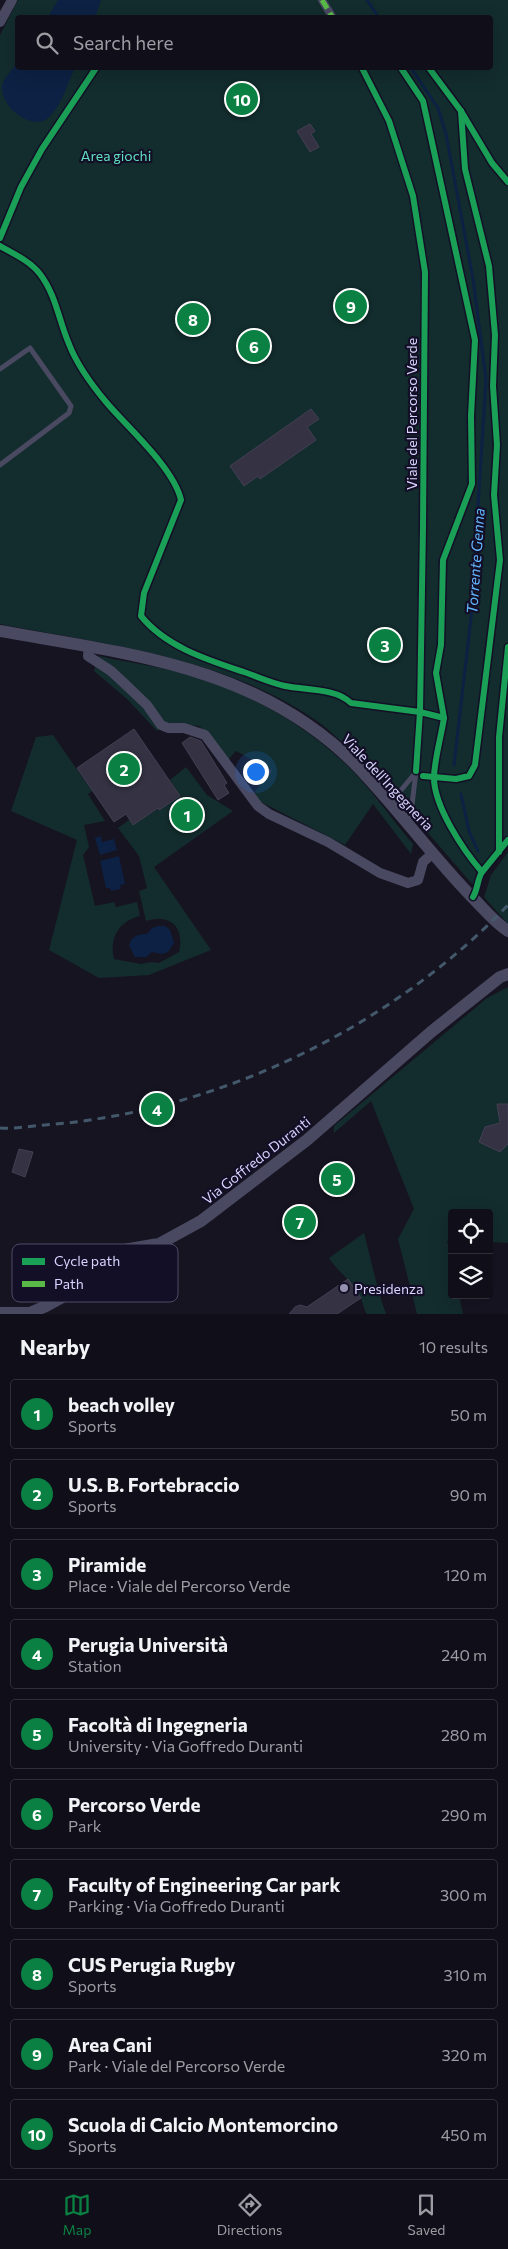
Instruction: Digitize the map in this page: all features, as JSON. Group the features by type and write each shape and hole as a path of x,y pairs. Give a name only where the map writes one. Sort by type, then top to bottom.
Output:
{"street":[{"path":"0,22 12,0"},
{"path":"322,0 331,15"},
{"name":"Viale del Percorso Verde","path":"363,70 389,121 413,196 425,272 420,712 416,771"},
{"name":"Viale dell'Ingegneria","path":"0,631 89,647 192,669 217,678 296,715 320,733 354,764 504,929 508,941"},
{"path":"89,647 88,656 111,671 125,684 147,705 161,725 168,728 184,728 205,735 258,806 269,814 328,842 380,874 408,883 418,880 423,862 433,853"},
{"name":"Via Goffredo Duranti","path":"162,1244 201,1221 307,1140 382,1074 504,976 508,965"},
{"name":"Via Goffredo Duranti","path":"0,1313 30,1313 53,1302"}],"lane":[{"path":"0,369 30,348 71,406 69,413 0,465"},
{"path":"387,800 402,789 416,771"},
{"name":"Viale del Percorso Verde","path":"407,823 412,805 416,771"}],"green space":[{"name":"Area giochi","path":"18,0 508,0 508,844 474,886 403,805 344,744 317,721 281,699 244,682 164,656 0,624 0,35"},
{"path":"99,656 175,671 204,679 238,692 295,724 329,749 360,779 413,844 411,854 373,804 345,845 259,801 254,793 271,770 236,751 229,759 199,726 167,723 157,731 127,699 94,671"},
{"path":"53,735 92,791 88,794 105,821 84,825 89,847 83,855 95,906 114,902 116,907 137,902 140,916 121,926 114,937 114,959 141,964 159,963 179,952 180,943 180,935 174,924 162,919 146,921 139,891 147,888 139,856 118,828 129,820 133,824 180,796 170,780 186,767 207,795 233,811 154,867 211,950 149,975 99,978 49,950 77,840 11,811 36,737"},
{"path":"508,852 508,924 484,897 491,875"},
{"path":"508,987 508,1243 493,1242 493,1209 448,1209 448,1299 460,1299 463,1314 417,1314 398,1239 414,1209 371,1101 334,1133 334,1126 487,998"},
{"path":"364,1233 386,1314 367,1314 357,1291 329,1258"}],"water":[{"path":"58,0 101,0 96,15 49,15"},
{"path":"15,66 15,70 74,70 53,113 42,121 35,122 19,115 6,102 2,85"},
{"path":"101,836 102,842 114,839 117,850 100,855 95,838"},
{"path":"119,856 125,884 120,885 121,889 111,891 110,888 106,888 100,861"},
{"path":"165,926 170,930 174,943 168,952 162,954 152,952 146,957 135,957 129,945 132,939 138,935 147,934 152,928"}],"building":[{"path":"310,124 315,131 311,134 319,147 310,152 297,131"},
{"path":"311,409 319,419 307,427 316,440 260,479 258,476 244,486 230,466"},
{"path":"134,729 180,796 133,825 126,814 114,822 77,768"},
{"path":"190,737 201,741 227,783 224,785 229,793 218,800 182,743"},
{"path":"262,764 271,771 264,780 255,773"},
{"path":"497,1104 508,1104 508,1144 500,1152 479,1142 485,1127 500,1123"},
{"path":"19,1149 33,1152 25,1177 12,1172"},
{"name":"Presidenza","path":"348,1279 361,1298 337,1314 289,1314 295,1307 300,1305 307,1307"}],"waterway":[{"name":"Torrente Genna","path":"367,0 377,15"},
{"name":"Torrente Genna","path":"412,70 438,108 446,134 473,279 486,379 471,618 454,765"},
{"name":"Torrente Genna","path":"461,794 469,831 478,851"}],"railway":[{"path":"0,1128 17,1128 109,1117 173,1103 236,1082 296,1057 355,1026 410,990 461,950 508,905"}],"marked path":[{"path":"322,0 331,15"}],"cycle path":[{"path":"0,238 21,187 42,149 95,70"},
{"path":"363,70 389,121 413,196 425,272 420,712 416,771"},
{"path":"402,70 423,101 475,340 471,416 472,484 443,560 441,645 436,673 444,718"},
{"path":"430,70 461,111 492,163 508,182"},
{"path":"423,776 456,779 469,776 475,765 500,560 494,495 497,445 493,386 495,335 489,266 465,169 461,111"},
{"path":"0,246 27,262 40,274 54,299 72,352 85,374 106,402 149,448 177,488 181,500 144,593 141,616 163,636 188,651 270,682 329,692 345,698 351,703 420,712 444,718 434,776 435,788 438,800 450,827 482,872"},
{"path":"499,852 499,737 508,647"},
{"path":"473,897 482,872 508,840"}],"place":[{"name":"Scuola di Calcio Montemorcino","path":"242,99"},
{"name":"Area Cani","path":"351,306"},
{"name":"CUS Perugia Rugby","path":"193,319"},
{"name":"Percorso Verde","path":"254,346"},
{"name":"Piramide","path":"385,645"},
{"name":"U.S. B. Fortebraccio","path":"124,769"},
{"name":"beach volley","path":"187,815"},
{"name":"Perugia Università","path":"157,1109"},
{"name":"Facoltà di Ingegneria","path":"337,1179"},
{"name":"Faculty of Engineering Car park","path":"300,1222"},
{"name":"Presidenza","path":"344,1288"}]}
